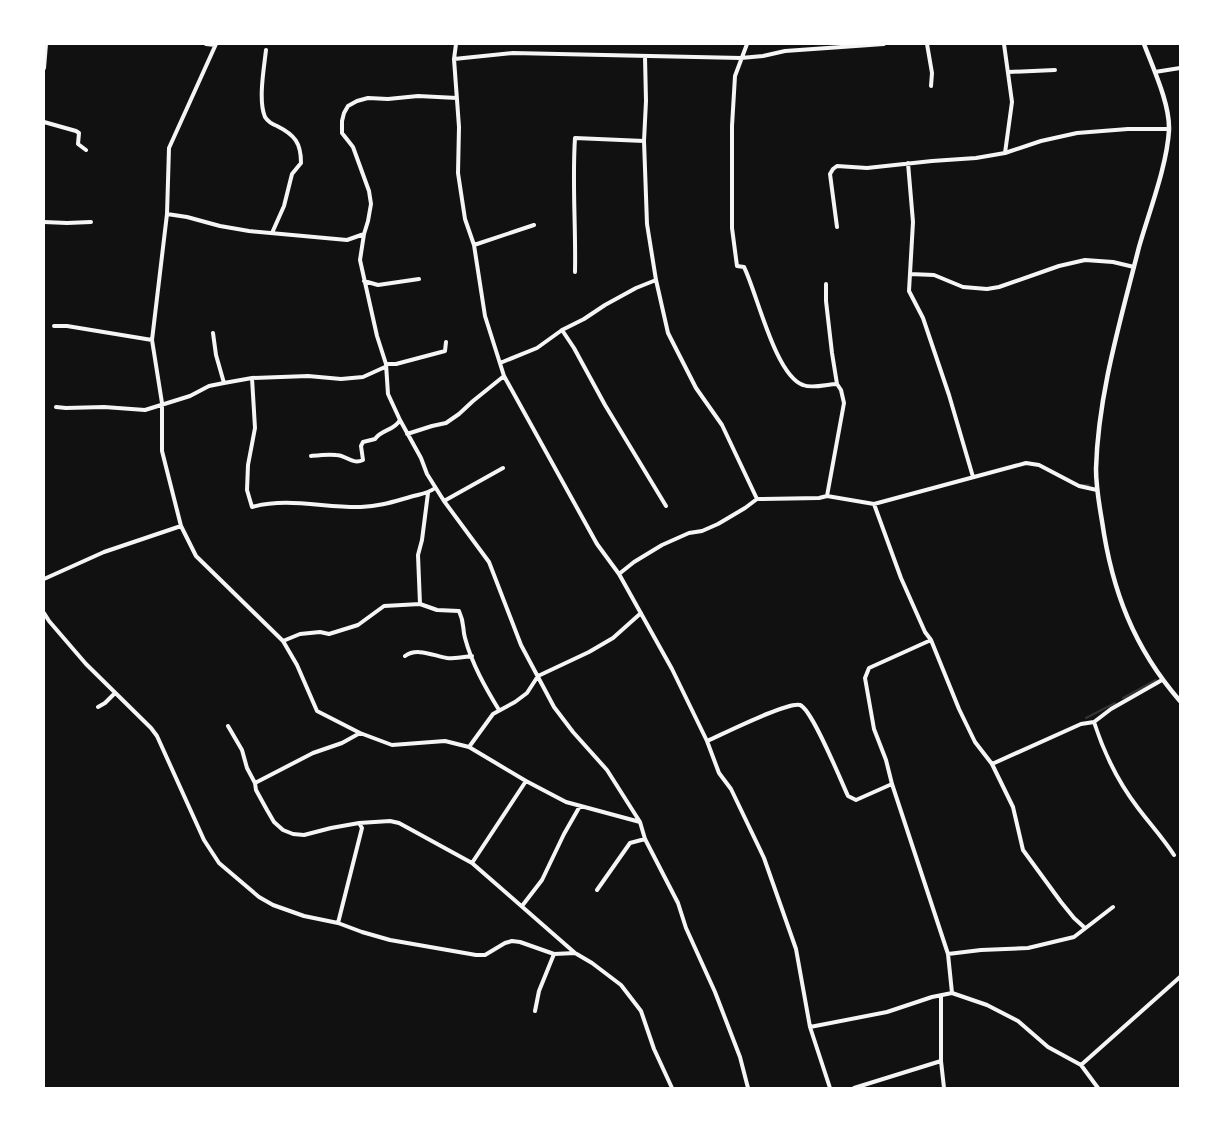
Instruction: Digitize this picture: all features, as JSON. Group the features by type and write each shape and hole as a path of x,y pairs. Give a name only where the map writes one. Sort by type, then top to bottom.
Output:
{"street":[{"path":"44,68 46,44"},
{"path":"206,44 216,44 169,148 167,214 152,340 162,403 162,451 181,526 196,556 283,641 297,665 317,712 360,733 392,745 445,742 469,748 566,802 640,822"},
{"path":"456,44 454,59 459,127 458,173 465,219 474,245 485,316 504,376 597,544 619,574 672,669 707,741 719,773 731,788 760,849 782,905 796,950 810,1028 830,1088"},
{"path":"747,44 734,76 732,228 737,266 744,267 761,317 774,347 792,378 801,385 806,386 837,384"},
{"path":"454,59 513,53 741,58 785,51 884,44"},
{"path":"926,44 932,73 931,86"},
{"path":"1004,44 1012,102 1005,153"},
{"path":"1144,44 1166,109 1169,129 1162,168 1134,267 1106,384 1099,432 1096,469 1097,490 1105,544 1129,625 1162,680 1180,701"},
{"path":"266,50 262,92 264,115 268,121 285,130 296,140 302,151 302,163 292,174 284,206 272,233"},
{"path":"645,57 646,101 644,141 647,224 656,280 668,333 696,388 722,425 740,467 757,499"},
{"path":"1155,72 1180,68"},
{"path":"1008,72 1055,70"},
{"path":"457,98 418,96 357,100 348,106 342,121 342,133 353,147 369,191 368,221 360,260 385,365 388,394 407,434 422,458 427,474 435,488 488,562 521,644 554,707 573,732 607,770 640,822 645,839 678,903 686,928 715,992 740,1057 748,1088"},
{"path":"44,122 76,131 79,133 78,144 86,150"},
{"path":"837,227 830,174 832,169 838,166 867,168 976,158 1005,153 1041,141 1077,133 1128,129 1169,129"},
{"path":"575,272 576,225 573,171 575,138 644,141"},
{"path":"908,163 913,222 909,291 922,318 943,376 973,478"},
{"path":"167,214 188,217 220,226 272,233 347,240 364,234"},
{"path":"44,222 91,222"},
{"path":"474,245 534,225"},
{"path":"910,274 934,275 963,287 987,289 999,287 1059,266 1085,260 1113,262 1134,267"},
{"path":"364,280 378,285 419,279"},
{"path":"500,363 537,348 562,330 605,305 636,288 656,280"},
{"path":"826,284 826,301 837,384 842,390 844,402 827,496"},
{"path":"54,326 67,326 152,340"},
{"path":"562,330 666,506"},
{"path":"213,333 216,355 224,383"},
{"path":"56,407 104,407 145,410 162,403 190,396 209,386 252,378 308,376 341,379 363,377 385,365 396,364 445,351 446,342"},
{"path":"407,434 446,423 504,376"},
{"path":"252,378 255,428 248,465 247,490 252,507 265,503 359,507 386,505 428,493 435,488"},
{"path":"311,456 339,454 351,461 363,460 361,446 364,442 397,425 400,420"},
{"path":"619,574 634,562 662,545 689,533 702,531 718,524 757,499 819,498 827,496 874,504 1026,462 1032,463 1079,486 1097,490"},
{"path":"444,501 503,468"},
{"path":"420,604 418,555 422,540 428,493"},
{"path":"874,504 901,578 925,632 931,640 959,709 975,742 992,764 1013,807 1023,850 1061,902 1085,928"},
{"path":"44,579 104,552 181,526"},
{"path":"283,641 300,634 320,632 329,634 358,625 384,606 420,604 437,610 459,611 464,621 464,637 479,677 499,710"},
{"path":"44,613 86,664 142,718 157,736 198,826 218,863 259,897 273,905 304,916 338,923 390,940 476,955 485,955 512,941 554,954 575,953"},
{"path":"469,748 484,724 493,714 526,694 538,676 589,652 613,638 641,614"},
{"path":"931,640 870,668 866,672 866,686 874,729 886,760 892,784 948,954 952,993"},
{"path":"405,656 415,652 448,658 472,656"},
{"path":"992,764 1081,724 1094,722 1111,709 1162,680"},
{"path":"98,707 115,693"},
{"path":"707,741 785,707 795,704 800,705 805,708 814,724 848,796 856,800 892,784"},
{"path":"1094,722 1102,746 1122,783 1137,807 1174,855"},
{"path":"228,726 242,750 256,790 274,822 283,830 293,834 304,835 359,823 390,821 399,823 472,863 575,953 613,978 632,997 641,1011 654,1049 672,1088"},
{"path":"255,783 313,753 342,743 360,733"},
{"path":"472,863 526,781"},
{"path":"522,906 542,880 580,806"},
{"path":"338,923 362,828 359,823"},
{"path":"597,890 630,843 645,839"},
{"path":"948,954 981,950 1028,948 1074,937 1114,907"},
{"path":"535,1011 539,991 554,954"},
{"path":"1082,1065 1180,977"},
{"path":"810,1028 887,1012 952,993 987,1005 1018,1021 1048,1046 1082,1065 1098,1088"},
{"path":"941,996 941,1062 944,1088"},
{"path":"854,1088 941,1062"}],"waterway":[{"path":"1082,485 1089,485"},
{"path":"1123,698 1156,680"},
{"path":"1086,718 1115,703"}]}
